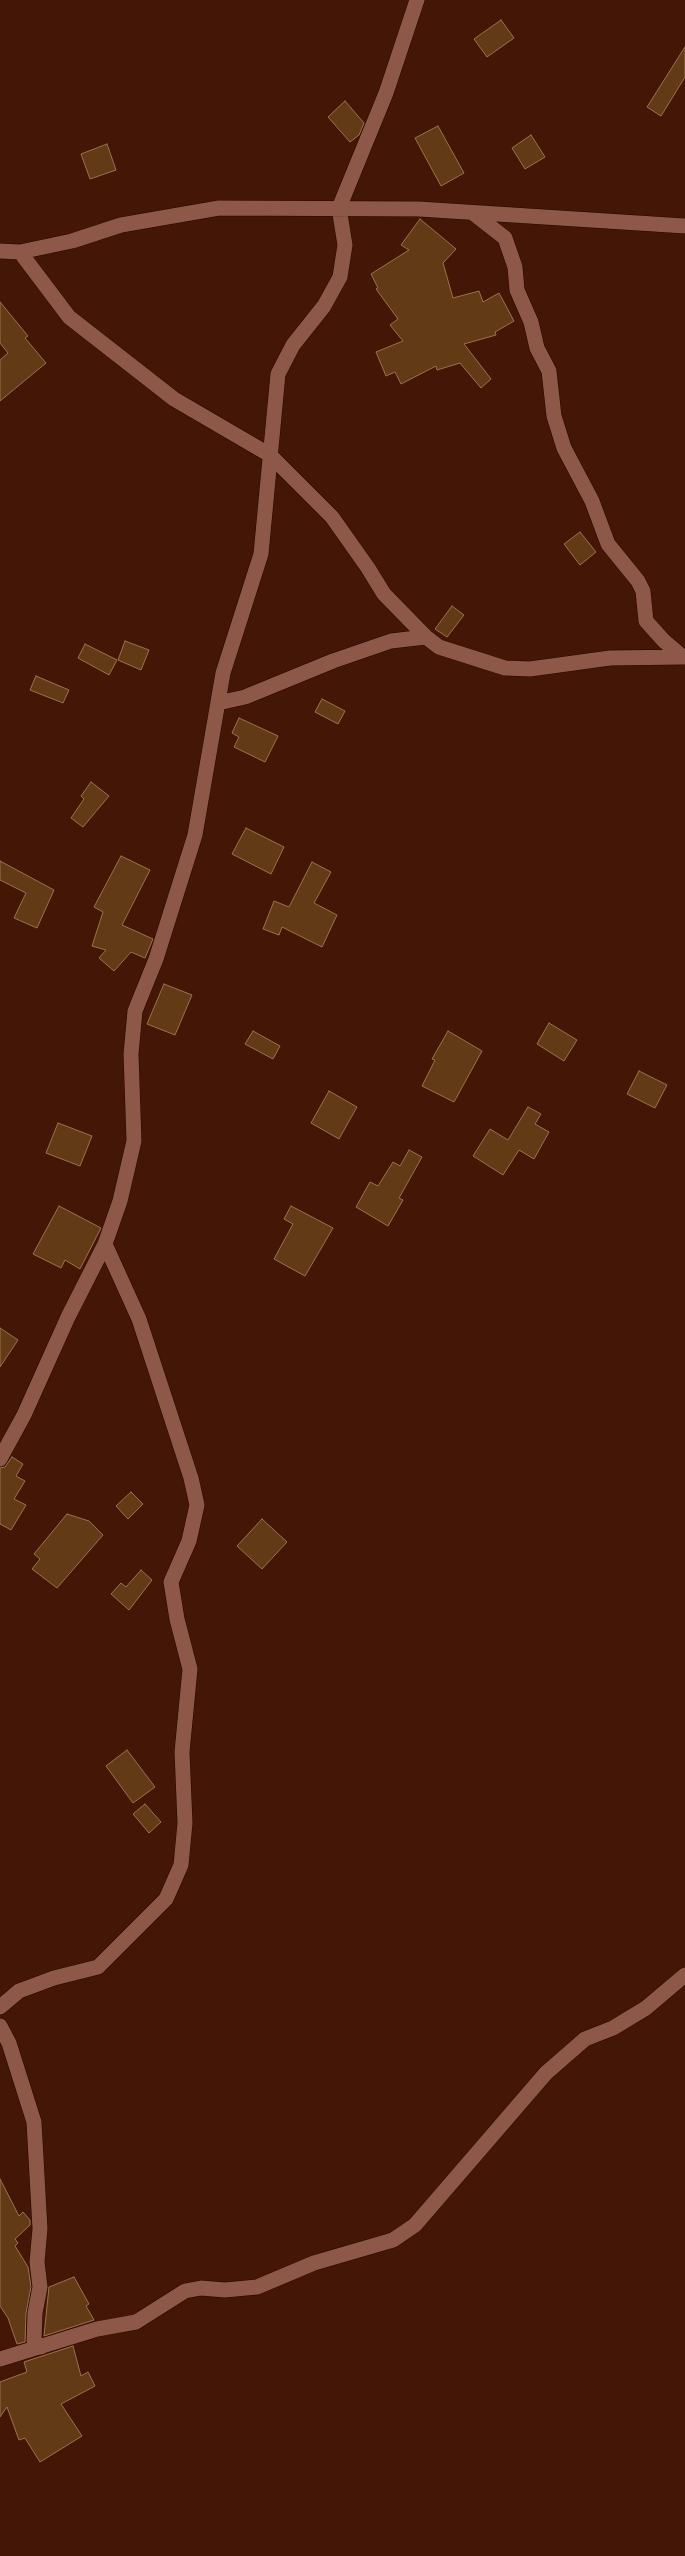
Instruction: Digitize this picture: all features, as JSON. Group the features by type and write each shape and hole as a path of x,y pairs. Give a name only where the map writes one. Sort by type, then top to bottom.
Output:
{"street":[{"path":"0,1459 24,1415 68,1317 106,1244 120,1201 134,1141 131,1054 135,1011 156,960 195,835 223,673 260,554 278,374 293,345 324,306 340,277 345,245 340,208 386,93 417,0"},
{"path":"0,251 20,252 72,241 121,225 219,208 419,209 685,226"},
{"path":"473,213 505,238 515,268 517,290 531,322 537,348 549,371 554,416 564,448 592,501 608,544 638,580 643,591 646,621 664,641 684,657"},
{"path":"20,252 69,317 174,399 270,454 332,517 384,594 426,637 439,646 505,668 530,669 610,658 684,657"},
{"path":"218,703 246,697 333,660 391,641 426,637"},
{"path":"0,2007 19,1991 54,1978 98,1968 166,1899 181,1865 185,1823 182,1752 190,1669 177,1619 172,1582 189,1541 197,1506 191,1478 139,1319 106,1244"},
{"path":"0,2359 97,2329 136,2322 185,2291 201,2288 225,2290 257,2288 314,2263 393,2240 415,2226 546,2073 585,2039 614,2028 646,2008 685,1975"},
{"path":"0,2026 9,2043 34,2122 39,2200 38,2262 40,2287 35,2313 34,2342 41,2347"}],"building":[{"path":"501,20 514,38 487,57 474,39"},
{"path":"685,47 685,77 661,116 647,107"},
{"path":"345,101 364,123 359,135 350,142 328,117"},
{"path":"438,126 464,173 441,186 415,138"},
{"path":"531,135 545,157 525,169 512,148"},
{"path":"107,144 116,170 90,179 81,154"},
{"path":"420,219 456,249 443,263 453,298 479,291 483,302 499,293 514,321 495,332 496,335 464,344 491,379 481,388 460,363 437,370 436,366 401,384 395,372 386,376 376,352 403,341 390,325 398,319 376,289 378,288 371,274 409,250 401,245"},
{"path":"0,302 28,336 25,338 46,363 0,401 0,360 8,353 0,343"},
{"path":"580,532 596,552 580,565 564,544"},
{"path":"452,606 464,615 447,637 435,629"},
{"path":"125,641 149,650 141,670 118,660"},
{"path":"85,644 117,660 109,675 78,658"},
{"path":"36,676 69,690 63,703 30,690"},
{"path":"322,699 345,711 338,724 315,712"},
{"path":"239,718 278,736 265,762 234,747 239,737 232,733"},
{"path":"91,782 109,796 83,827 71,818 84,799 81,796"},
{"path":"246,828 284,847 271,874 232,854"},
{"path":"121,856 150,870 122,925 153,939 145,958 131,952 114,971 99,958 106,950 92,946 103,912 94,907"},
{"path":"0,861 54,890 37,928 14,918 26,893 0,880"},
{"path":"312,862 331,872 314,903 337,915 322,947 282,927 279,935 263,929 274,901 289,907"},
{"path":"164,984 192,995 175,1035 147,1024"},
{"path":"549,1023 577,1040 564,1061 537,1044"},
{"path":"253,1031 280,1046 273,1059 245,1044"},
{"path":"448,1031 482,1051 454,1102 422,1086 435,1060 432,1059"},
{"path":"639,1071 667,1085 655,1108 627,1094"},
{"path":"329,1091 357,1107 339,1139 311,1123"},
{"path":"528,1107 541,1114 535,1124 549,1132 534,1159 519,1150 503,1175 473,1156 490,1129 508,1140"},
{"path":"58,1123 92,1136 80,1166 46,1153"},
{"path":"409,1150 422,1157 399,1198 403,1200 388,1226 356,1207 370,1182 378,1186 393,1162 400,1166"},
{"path":"59,1206 101,1228 80,1269 65,1260 61,1268 33,1254"},
{"path":"291,1206 333,1228 305,1276 274,1259 293,1224 284,1219"},
{"path":"0,1328 18,1340 0,1367"},
{"path":"12,1457 23,1464 16,1476 25,1481 14,1499 26,1505 11,1530 0,1524 0,1468 5,1467"},
{"path":"131,1492 143,1504 128,1519 116,1506"},
{"path":"67,1514 89,1521 103,1535 57,1588 32,1569 40,1559 34,1554"},
{"path":"262,1519 287,1542 262,1569 237,1546"},
{"path":"141,1570 152,1580 129,1610 111,1594 121,1583 126,1587"},
{"path":"127,1750 155,1787 133,1803 106,1766"},
{"path":"145,1804 161,1822 149,1833 133,1814"},
{"path":"0,2179 19,2216 23,2212 30,2220 30,2225 15,2239 18,2243 15,2246 28,2267 31,2287 26,2313 25,2342 17,2344 8,2318 0,2306"},
{"path":"74,2277 89,2304 86,2306 94,2320 44,2336 49,2287"},
{"path":"73,2346 81,2376 88,2372 95,2386 61,2404 82,2436 40,2462 25,2438 19,2440 7,2407 0,2417 0,2382 27,2372 24,2362"}]}
